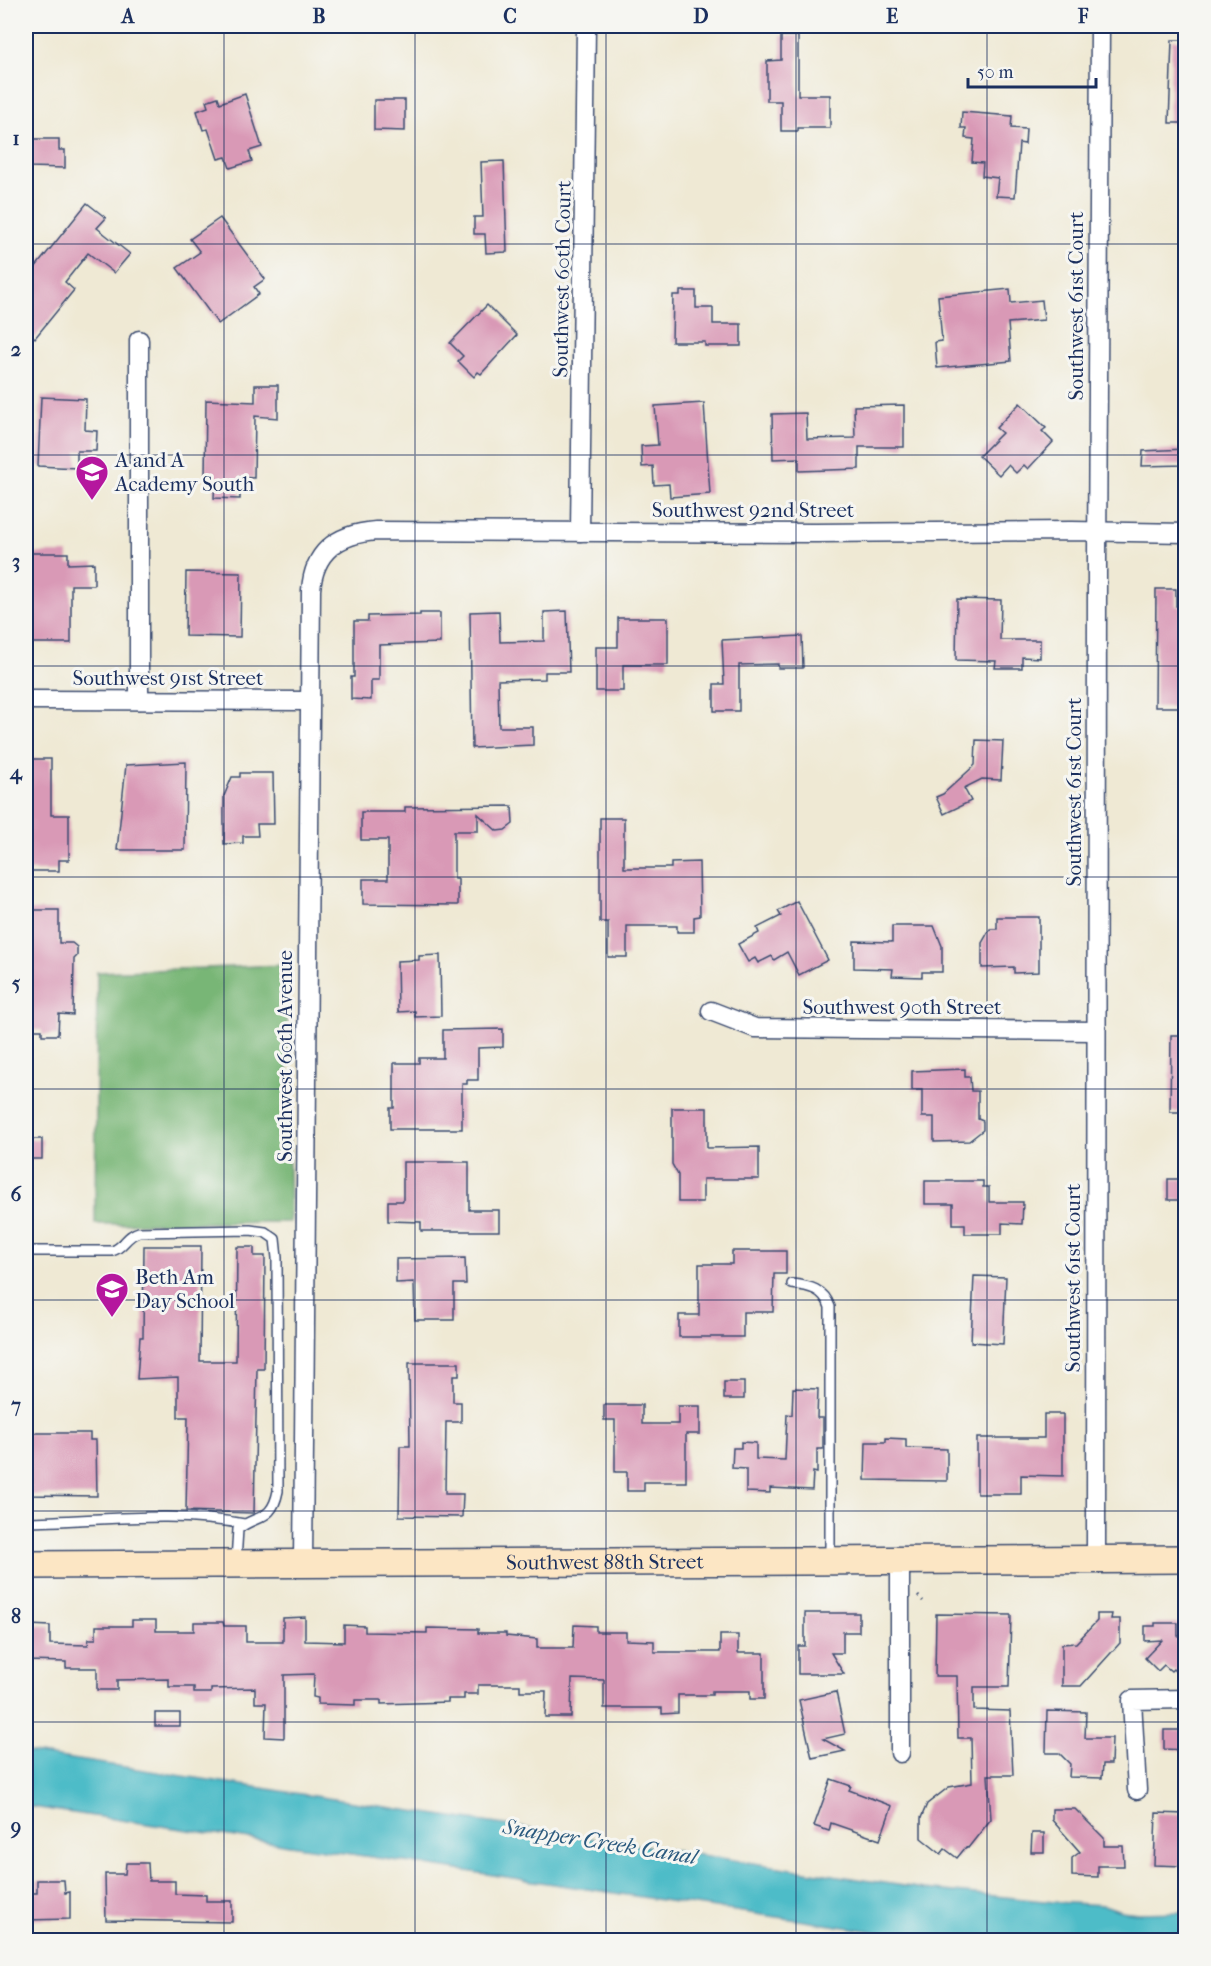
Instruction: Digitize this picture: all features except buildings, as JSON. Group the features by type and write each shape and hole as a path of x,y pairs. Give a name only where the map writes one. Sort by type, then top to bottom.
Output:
{"street":[{"name":"Southwest 60th Court","path":"580,532 586,26"},
{"name":"Southwest 61st Court","path":"1096,1559 1100,26"},
{"path":"139,340 139,700"},
{"name":"Southwest 92nd Street","path":"326,552 348,536 361,532 1097,531 1185,533"},
{"name":"Southwest 60th Avenue","path":"303,1564 309,701 312,578 318,560 326,552"},
{"name":"Southwest 91st Street","path":"26,700 309,701"},
{"name":"Southwest 90th Street","path":"711,1011 755,1028 1096,1031"},
{"name":"Southwest 88th Street","path":"26,1565 1185,1559"},
{"path":"900,1560 900,1753"},
{"path":"1137,1790 1132,1700 1185,1699"}],"lane":[{"path":"26,1251 112,1251 123,1246 131,1234 139,1232 250,1230 265,1232 275,1239 278,1491 274,1506 269,1513 256,1521 244,1524 213,1518 93,1518 26,1522"},
{"path":"792,1284 805,1285 818,1291 827,1297 830,1307 830,1561"},
{"path":"236,1565 238,1529 244,1524"}],"green space":[{"path":"286,965 290,1222 95,1224 97,972"}],"water":[{"name":"Snapper Creek Canal","path":"26,1752 924,1889 1104,1905 1121,1911 1138,1913 1185,1912 1185,1940 932,1940 26,1806"}],"place":[{"name":"A and A Academy South","path":"92,501"},
{"name":"Beth Am Day School","path":"112,1318"}]}
